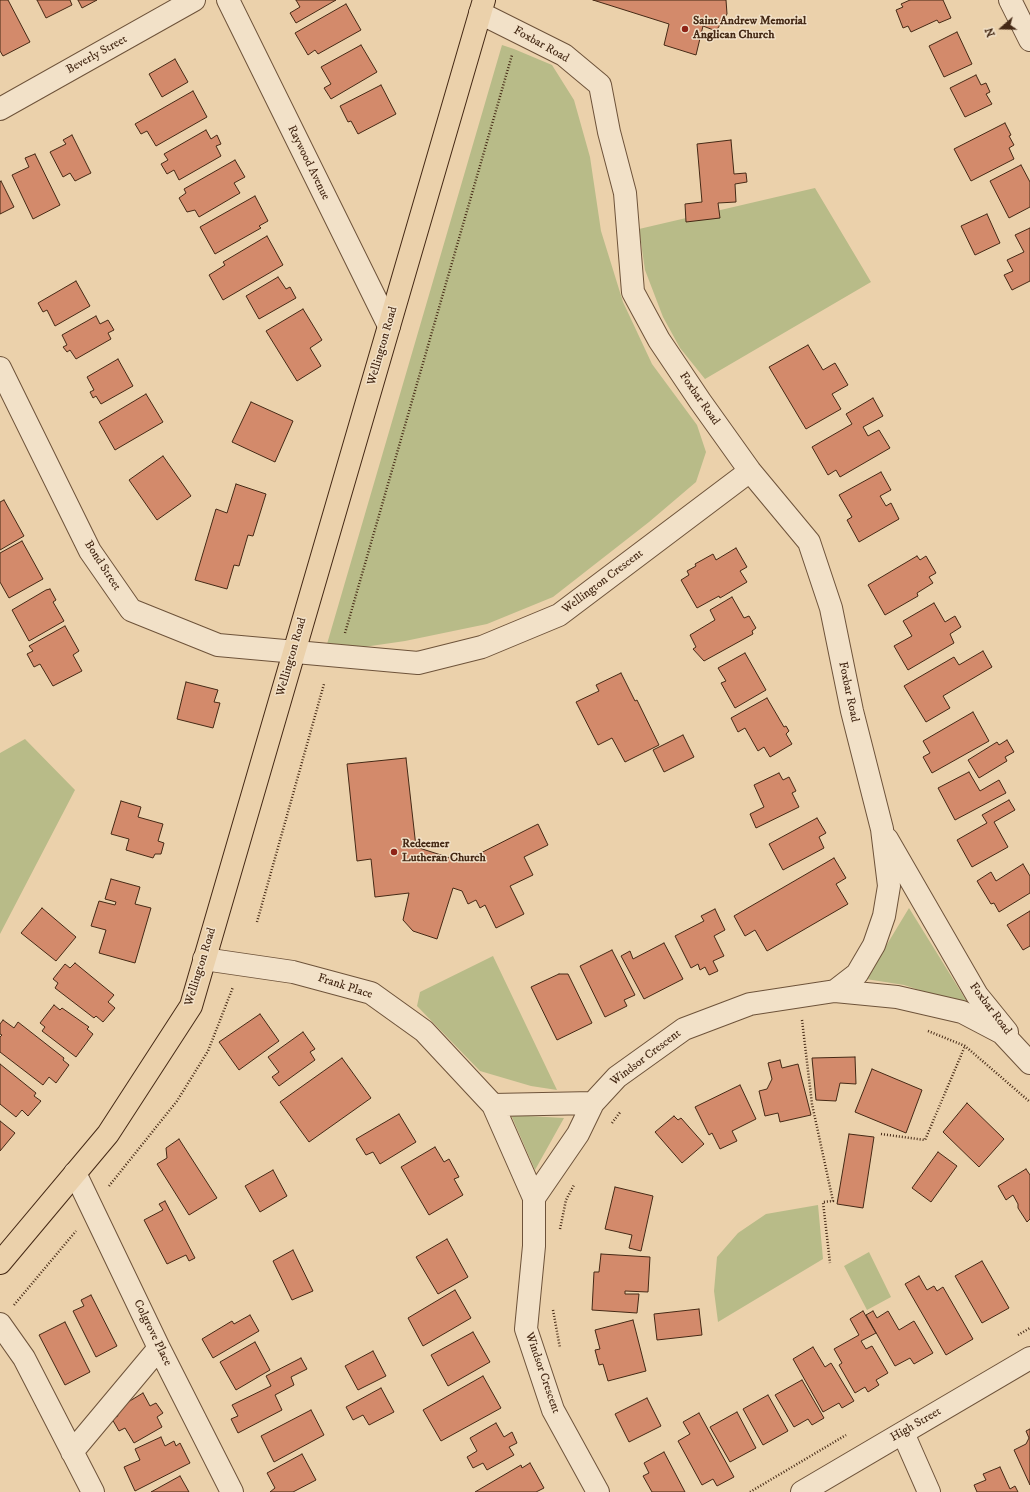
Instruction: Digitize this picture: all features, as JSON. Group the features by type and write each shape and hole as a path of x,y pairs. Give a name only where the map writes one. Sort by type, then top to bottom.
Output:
{"main road":[{"name":"Wellington Road","path":"0,1263 108,1134 191,1006 482,6"}],"street":[{"name":"Beverly Street","path":"0,109 194,0"},
{"name":"Raywood Avenue","path":"228,0 389,326"},
{"path":"1010,0 1030,40"},
{"name":"Foxbar Road","path":"482,6 564,55 600,85 609,132 625,193 633,292 659,340 700,401 750,471 809,542 831,608 852,711 882,829 889,886 884,916 874,946 857,974 835,991"},
{"name":"Bond Street","path":"0,368 90,551 131,610 218,646 294,652"},
{"name":"Wellington Crescent","path":"294,652 418,663 482,647 559,615 750,471"},
{"name":"Foxbar Road","path":"882,829 977,995 1030,1062"},
{"name":"Frank Place","path":"204,960 293,972 371,993 424,1031 493,1105 534,1198"},
{"name":"Windsor Crescent","path":"598,1492 553,1410 526,1329 534,1246 534,1198 578,1134 593,1103 617,1077 684,1029 750,1004 835,991 897,997 962,1012 1002,1033 1030,1062"},
{"path":"493,1105 593,1103"},
{"name":"Colgrove Place","path":"75,1173 159,1348 232,1492"},
{"path":"5,1317 24,1358 92,1492"},
{"path":"72,1452 159,1348"},
{"name":"High Street","path":"802,1492 1030,1358"},
{"path":"903,1433 929,1492"}],"path":[{"path":"343,639 514,49"},
{"path":"257,922 324,684"},
{"path":"112,1193 109,1186 177,1101 208,1051 234,984"},
{"path":"802,1014 812,1104 833,1200 823,1202 830,1264"},
{"path":"922,1030 930,1031 965,1046 1030,1102"},
{"path":"881,1134 925,1140 965,1046"},
{"path":"607,1129 626,1105"},
{"path":"560,1230 566,1200 577,1180"},
{"path":"5,1317 78,1229"},
{"path":"553,1308 560,1351"}],"green space":[{"path":"502,45 552,65 574,100 590,157 601,231 623,302 652,364 697,425 706,452 696,482 649,522 553,597 487,624 405,641 350,649 327,644"},
{"path":"815,188 871,282 705,379 680,348 663,317 645,270 639,229"},
{"path":"25,739 75,790 0,934 0,753"},
{"path":"909,908 966,1000 967,1006 904,985 866,979"},
{"path":"493,956 557,1090 531,1086 480,1071 417,1006 420,992"},
{"path":"511,1115 564,1118 535,1170"},
{"path":"818,1205 823,1259 718,1322 714,1291 717,1257 738,1233 766,1214"},
{"path":"869,1252 891,1297 867,1310 844,1266"}],"building":[{"path":"0,0 8,0 30,42 3,56 0,51"},
{"path":"37,0 70,0 72,5 46,18"},
{"path":"78,0 97,0 82,8"},
{"path":"296,0 336,0 296,23 290,13 300,7"},
{"name":"Saint Andrew Memorial Anglican Church","path":"593,0 726,0 727,14 716,31 703,26 696,55 664,45 669,24"},
{"path":"910,0 943,0 951,18 939,23 937,20 911,32 908,26 903,28 896,10 903,7 901,4"},
{"path":"346,4 361,30 318,54 315,50 308,55 295,33"},
{"path":"957,32 972,64 944,77 929,46"},
{"path":"361,45 377,72 331,99 324,88 331,84 321,67"},
{"path":"175,59 188,82 162,97 149,74"},
{"path":"976,75 981,85 986,83 990,92 986,94 992,104 965,117 950,88"},
{"path":"381,85 396,114 358,134 351,121 348,122 340,106"},
{"path":"193,91 207,117 156,146 147,131 141,134 135,124"},
{"path":"1005,123 1011,135 1009,136 1014,145 1009,148 1014,159 971,181 954,149"},
{"path":"206,130 211,139 217,135 221,144 216,146 221,156 179,180 174,170 167,174 161,164 168,160 164,154"},
{"path":"72,135 91,173 75,181 70,173 63,177 50,152 66,144 63,140"},
{"path":"731,140 734,174 746,173 747,182 735,184 736,202 718,203 720,218 686,222 685,204 702,202 697,144"},
{"path":"35,154 60,205 33,219 12,175 29,167 25,158"},
{"path":"235,160 245,177 234,183 240,193 199,217 195,210 187,212 179,198 186,193 184,189"},
{"path":"1021,165 1030,182 1030,207 1009,218 990,181"},
{"path":"1,181 14,207 0,214 0,182"},
{"path":"255,196 268,221 259,226 261,228 215,254 200,227"},
{"path":"987,214 1000,243 975,255 961,226"},
{"path":"1030,228 1030,281 1012,290 1004,275 1013,271 1007,260 1024,252 1015,235"},
{"path":"267,236 283,265 223,300 209,275 225,265 223,262"},
{"path":"278,277 286,289 290,287 296,298 259,319 246,296"},
{"path":"76,281 90,306 55,326 47,310 43,312 38,303"},
{"path":"303,309 322,340 310,348 321,366 297,381 266,331"},
{"path":"96,316 100,324 108,320 114,330 108,333 111,339 76,359 70,350 67,352 63,347 67,345 62,335"},
{"path":"808,345 823,370 835,363 848,385 832,394 841,409 806,429 769,367"},
{"path":"118,359 133,386 101,404 96,396 93,398 90,392 94,390 87,377"},
{"path":"146,394 163,422 115,450 99,422"},
{"path":"873,398 883,416 863,427 868,436 879,430 890,448 840,477 836,470 828,475 812,447 852,424 846,414"},
{"path":"251,402 293,421 275,462 232,442"},
{"path":"163,456 191,496 157,520 129,480"},
{"path":"881,472 891,490 880,496 886,506 891,503 899,519 859,542 847,520 852,517 839,495"},
{"path":"236,484 266,494 253,536 248,535 239,566 234,565 227,589 195,580 216,509 227,513"},
{"path":"4,500 24,536 0,550 0,502"},
{"path":"22,541 43,579 9,598 0,582 0,553"},
{"path":"736,548 747,567 740,571 747,582 720,598 719,596 697,608 681,580 689,575 687,571 696,566 695,564 713,554 716,560"},
{"path":"917,556 920,560 926,556 936,573 929,577 933,583 917,593 918,596 885,615 868,585"},
{"path":"50,589 56,600 53,602 64,621 29,641 12,610"},
{"path":"732,597 744,618 749,616 756,628 752,631 753,634 704,661 693,649 696,647 690,635 715,620 710,610"},
{"path":"934,603 945,622 955,616 961,627 950,634 954,643 908,670 894,646 912,636 903,621"},
{"path":"65,626 79,651 73,655 82,671 53,686 40,664 34,667 27,654 33,651 29,646"},
{"path":"983,651 992,667 943,696 950,708 926,722 904,686 954,657 959,665"},
{"path":"745,653 766,690 735,708 721,683 726,681 718,668"},
{"path":"621,673 635,701 637,700 659,745 625,762 612,738 598,745 576,702 599,691 596,685"},
{"path":"186,682 218,690 214,702 220,703 213,728 177,719"},
{"path":"767,698 784,727 786,726 789,731 786,734 792,744 770,757 764,747 758,751 745,728 738,732 731,718"},
{"path":"973,712 989,741 932,773 923,757 930,753 923,741"},
{"path":"683,735 694,757 664,772 653,750"},
{"path":"1007,740 1014,752 1005,757 1007,761 979,778 968,760 997,742 999,745"},
{"name":"Redeemer Lutheran Church","path":"406,758 416,847 463,862 538,824 548,845 524,857 533,875 510,886 524,914 496,928 485,905 480,908 476,900 468,904 462,891 453,888 437,939 413,931 403,920 409,893 375,897 371,859 357,861 347,764"},
{"path":"969,772 980,791 999,780 1006,793 955,820 938,788"},
{"path":"779,773 783,780 789,777 796,791 792,793 799,807 756,828 750,814 764,807 754,785"},
{"path":"1009,800 1015,810 994,822 1008,847 972,867 957,840 987,823 982,815"},
{"path":"121,801 141,807 138,817 163,824 158,841 164,843 161,854 155,854 153,858 126,850 129,839 111,834"},
{"path":"817,818 826,833 819,837 824,848 783,870 769,844"},
{"path":"834,858 846,878 836,884 848,904 767,951 755,930 745,936 734,916"},
{"path":"1023,864 1030,876 1030,893 999,912 994,903 991,904 977,881 991,872 996,881"},
{"path":"111,879 140,887 135,904 151,908 135,963 99,953 106,930 91,926 99,901 115,905 116,902 105,899"},
{"path":"42,908 76,937 56,961 21,933"},
{"path":"715,909 725,930 714,936 724,956 713,961 718,971 709,975 705,967 700,970 698,964 691,968 675,936 704,921 701,916"},
{"path":"1030,911 1030,946 1023,950 1007,925"},
{"path":"664,943 683,979 644,999 621,956 630,951 633,959"},
{"path":"612,950 635,995 624,1000 627,1006 605,1017 580,966"},
{"path":"75,963 114,995 108,1002 115,1008 103,1022 96,1016 94,1018 55,988 58,983 53,979 65,964 70,968"},
{"path":"559,974 568,974 592,1023 557,1040 531,987"},
{"path":"54,1005 60,1010 62,1008 89,1027 87,1029 93,1034 76,1057 42,1031 45,1027 40,1023"},
{"path":"260,1014 279,1041 239,1070 219,1042"},
{"path":"3,1020 14,1028 18,1022 64,1058 63,1060 69,1065 56,1083 49,1077 43,1085 0,1052 0,1037 2,1035 0,1034 0,1024"},
{"path":"303,1032 315,1049 310,1052 315,1060 279,1086 272,1077 279,1072 268,1057"},
{"path":"855,1057 856,1084 840,1083 836,1101 816,1100 812,1058"},
{"path":"342,1058 371,1098 309,1142 280,1102"},
{"path":"780,1060 782,1068 798,1064 811,1115 780,1122 778,1113 765,1116 759,1091 767,1089 772,1079 768,1063"},
{"path":"0,1064 36,1093 34,1096 41,1101 28,1116 22,1110 16,1117 0,1104"},
{"path":"872,1069 922,1090 906,1133 855,1112"},
{"path":"740,1085 756,1119 732,1131 737,1141 720,1149 712,1133 709,1135 695,1107"},
{"path":"967,1103 1004,1139 979,1167 943,1132"},
{"path":"399,1114 416,1142 380,1164 373,1152 366,1155 356,1139"},
{"path":"674,1116 678,1120 681,1118 704,1144 682,1163 655,1132"},
{"path":"0,1121 15,1133 0,1151"},
{"path":"849,1134 874,1137 863,1208 837,1204"},
{"path":"179,1139 217,1198 189,1215 157,1164 167,1158 166,1148"},
{"path":"435,1147 444,1162 449,1159 459,1177 454,1179 463,1195 429,1215 401,1167"},
{"path":"938,1152 957,1166 931,1202 912,1188"},
{"path":"1026,1169 1030,1175 1030,1219 1027,1222 1018,1208 1018,1204 1013,1195 1006,1200 998,1186"},
{"path":"273,1170 287,1196 260,1212 245,1186"},
{"path":"615,1187 653,1196 641,1251 629,1248 632,1235 605,1229"},
{"path":"165,1201 195,1258 189,1261 186,1255 167,1264 144,1220 163,1210 159,1204"},
{"path":"447,1239 468,1277 438,1294 416,1257"},
{"path":"293,1250 313,1291 292,1300 273,1261"},
{"path":"601,1254 650,1257 648,1292 625,1291 625,1294 639,1294 637,1313 592,1310 594,1272 599,1272"},
{"path":"982,1261 1009,1308 982,1323 955,1276"},
{"path":"919,1276 927,1290 934,1286 937,1291 943,1287 973,1339 946,1355 905,1284"},
{"path":"455,1290 471,1318 423,1346 408,1318"},
{"path":"91,1295 117,1346 96,1357 73,1311 84,1306 81,1300"},
{"path":"699,1309 702,1335 657,1340 654,1314"},
{"path":"863,1311 876,1333 861,1341 866,1349 872,1346 888,1373 876,1380 879,1385 868,1392 865,1387 855,1393 839,1365 842,1363 834,1349 859,1335 850,1319"},
{"path":"873,1311 877,1318 888,1311 899,1330 914,1321 933,1353 914,1364 910,1358 895,1366 866,1315"},
{"path":"250,1315 259,1331 213,1358 202,1339 232,1321 234,1324"},
{"path":"633,1320 646,1371 608,1381 603,1364 599,1365 595,1350 600,1349 595,1330"},
{"path":"65,1322 90,1372 65,1385 39,1335"},
{"path":"473,1332 490,1362 448,1386 431,1355"},
{"path":"255,1342 270,1370 236,1390 220,1362"},
{"path":"813,1347 825,1367 831,1363 854,1401 842,1408 839,1403 823,1412 793,1359"},
{"path":"373,1351 386,1376 358,1390 345,1366"},
{"path":"301,1358 307,1369 291,1377 294,1385 275,1395 282,1410 238,1433 231,1419 238,1416 232,1405 271,1386 266,1376"},
{"path":"483,1376 501,1408 441,1441 423,1410"},
{"path":"802,1380 824,1418 812,1425 808,1419 794,1427 775,1395"},
{"path":"381,1388 394,1412 369,1425 363,1415 353,1420 346,1407"},
{"path":"143,1393 150,1406 156,1403 163,1413 157,1417 162,1427 134,1443 125,1428 119,1431 112,1419 118,1416 115,1410"},
{"path":"768,1395 788,1431 763,1445 743,1409"},
{"path":"647,1398 661,1426 629,1442 615,1414"},
{"path":"311,1410 324,1435 274,1462 261,1436"},
{"path":"737,1412 756,1448 730,1462 710,1427"},
{"path":"699,1413 734,1477 717,1486 713,1479 702,1485 678,1441 690,1434 683,1422"},
{"path":"496,1423 504,1437 512,1432 517,1443 509,1447 514,1455 487,1470 483,1463 473,1468 467,1457 477,1451 470,1438"},
{"path":"1030,1429 1030,1485 1014,1450 1026,1444 1029,1438 1026,1431"},
{"path":"161,1437 165,1446 174,1441 176,1446 180,1443 190,1463 135,1491 124,1467 140,1460 135,1449"},
{"path":"664,1452 685,1492 652,1492 643,1476 649,1473 644,1463"},
{"path":"302,1454 316,1480 293,1492 270,1492 275,1488 267,1473"},
{"path":"530,1463 544,1488 536,1492 475,1492 521,1465 522,1468"},
{"path":"1000,1467 1010,1489 1015,1486 1018,1492 977,1492 974,1485 986,1480 983,1474"},
{"path":"180,1476 189,1492 151,1492"}],"place":[{"name":"Saint Andrew Memorial Anglican Church","path":"685,29"},
{"name":"Redeemer Lutheran Church","path":"394,852"}]}
